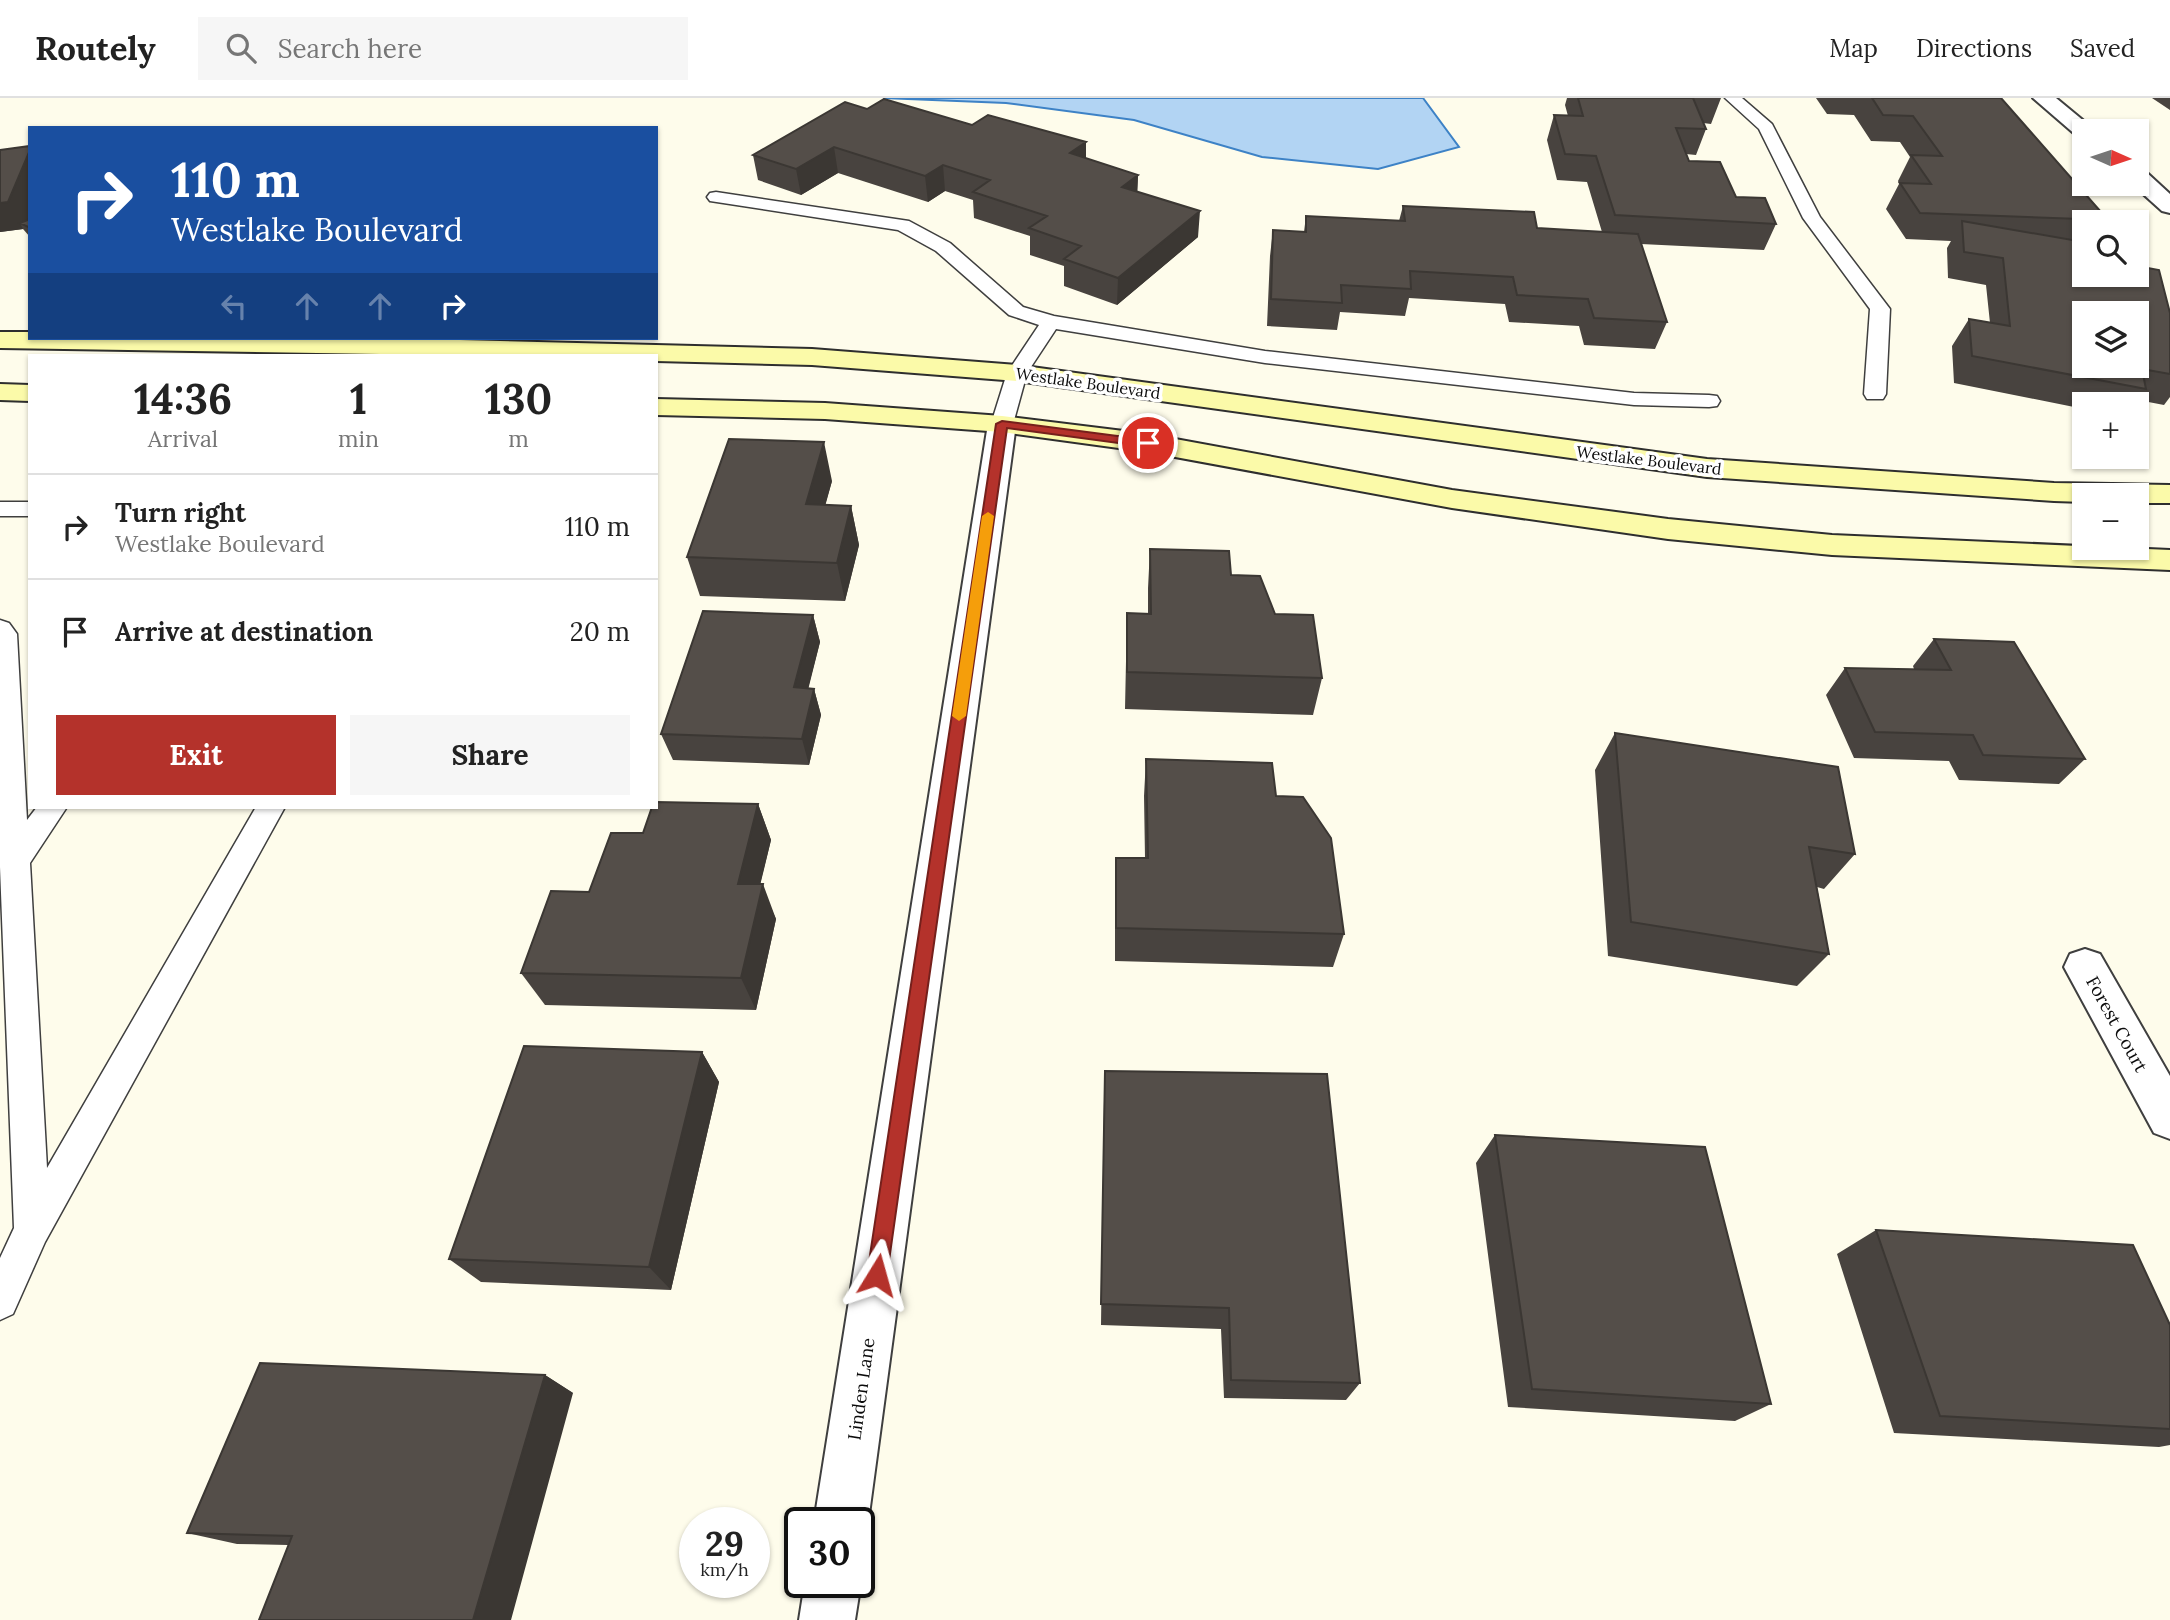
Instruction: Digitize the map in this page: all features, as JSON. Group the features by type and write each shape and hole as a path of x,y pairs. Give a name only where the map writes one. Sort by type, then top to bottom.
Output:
{"street":[{"path":"2043,98 2072,121"},
{"path":"2149,187 2170,206"},
{"name":"Westlake Boulevard","path":"0,340 173,340 273,349 349,341 812,357 1017,373 1707,468 2054,492 2170,494"},
{"path":"0,392 28,393"},
{"path":"658,407 825,411 1002,424 1148,443 1452,499 1668,529 1832,545 2170,560"},
{"name":"Linden Lane","path":"843,1507 1002,424"},
{"name":"Forest Court","path":"2085,967 2170,1118"},
{"path":"827,1620 830,1598"}],"lane":[{"path":"1733,98 1766,127 1812,218 1880,309 1875,394"},
{"path":"716,197 903,225 943,247 1016,311 1051,322 1265,357 1634,399 1709,401"},
{"path":"1002,424 1017,373 1051,322"},
{"path":"0,509 28,509"},
{"path":"2,632 16,860 32,1229"},
{"path":"16,860 52,809"},
{"path":"0,1301 32,1229 270,809"}],"water":[{"path":"883,98 1423,98 1459,147 1378,169 1262,157 1134,120 1006,103"}],"building":[{"path":"1578,98 1693,98 1706,129 1676,128 1689,161 1720,162 1736,197 1765,198 1776,224 1615,215 1596,156 1565,154 1554,115 1583,116"},
{"path":"1872,98 2001,98 2072,179 2072,196 2087,196 2099,210 2072,210 2072,219 1920,213 1900,183 1931,184 1911,155 1942,156 1913,116 1883,115"},
{"path":"884,99 972,125 988,115 1086,142 1070,153 1138,175 1122,187 1200,211 1118,278 1064,259 1081,246 1029,228 1047,216 973,192 990,180 943,165 925,176 834,147 796,169 753,155 845,102 867,109"},
{"path":"28,146 28,155 8,202 0,203 0,150"},
{"path":"1403,206 1534,212 1537,228 1638,234 1667,322 1594,318 1588,299 1517,295 1513,277 1410,271 1411,289 1341,285 1342,303 1271,299 1273,230 1306,232 1306,216 1405,221"},
{"path":"1962,221 2072,240 2072,287 2149,287 2149,268 2159,270 2170,313 2170,374 2149,370 2149,301 2072,301 2072,375 1972,356 1969,319 2010,326 2003,258 1964,252"},
{"path":"2088,378 2144,378 2146,389"},
{"path":"729,439 824,442 806,504 851,506 837,563 687,557"},
{"path":"1150,549 1229,551 1231,575 1260,576 1275,614 1313,615 1322,678 1127,672 1127,613 1151,614"},
{"path":"703,611 813,615 794,687 814,689 802,739 661,734"},
{"path":"1934,639 2014,642 2085,759 1983,755 1973,735 1875,732 1845,668 1951,670"},
{"path":"1615,733 1838,767 1855,854 1809,847 1829,954 1631,922"},
{"path":"1146,759 1272,763 1276,796 1303,797 1331,838 1344,934 1116,928 1116,858 1148,858"},
{"path":"658,802 758,804 738,884 763,884 741,978 521,973 551,891 589,892 611,833 643,833 651,809 658,809"},
{"path":"524,1046 702,1052 649,1267 449,1259"},
{"path":"1105,1071 1327,1074 1360,1383 1231,1380 1229,1308 1101,1304"},
{"path":"1495,1135 1705,1147 1771,1404 1532,1389"},
{"path":"1876,1230 2133,1245 2170,1325 2170,1429 1940,1416"},
{"path":"260,1363 545,1375 473,1620 259,1620 292,1536 187,1533"}],"slow traffic":[{"path":"959,716 988,516"}],"route":[{"path":"877,1275 1002,424 1148,443"}]}
